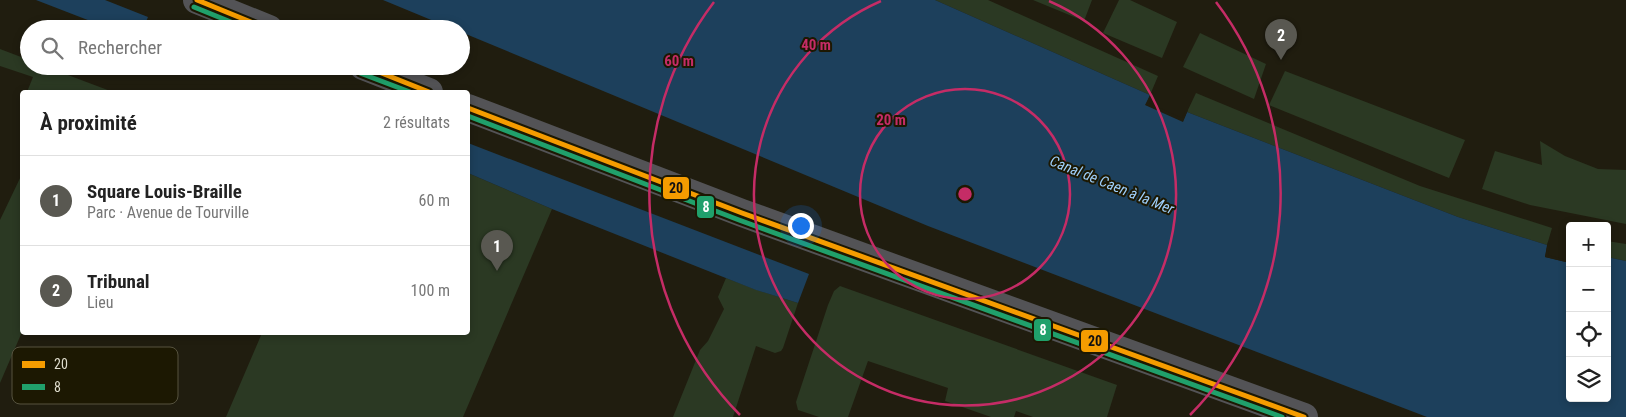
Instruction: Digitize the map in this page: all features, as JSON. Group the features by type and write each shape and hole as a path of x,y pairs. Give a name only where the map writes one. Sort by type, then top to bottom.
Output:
{"street":[{"path":"197,0 247,20"},
{"path":"386,75 424,90"},
{"path":"470,109 751,216 1304,417"}],"green space":[{"path":"935,0 988,0 1158,76 1150,95"},
{"path":"1033,0 1092,0 1084,21"},
{"path":"1119,0 1130,0 1177,22 1162,58 1103,33"},
{"path":"1200,33 1266,64 1254,99 1183,67"},
{"path":"0,49 20,57 20,73 0,66"},
{"path":"1285,71 1465,140 1449,178 1269,105"},
{"path":"27,75 68,75 108,90 28,90 33,77"},
{"path":"1196,93 1420,186 1552,228 1547,245 1458,217 1187,112"},
{"path":"1540,141 1565,156 1598,169 1626,170 1626,224 1530,205 1482,189 1495,151 1542,165"},
{"path":"470,174 552,209 463,417 226,417 261,335 470,335"},
{"path":"20,178 21,335 16,347 12,347 12,355 0,383 0,220"},
{"path":"1611,242 1626,244 1626,261 1611,258"},
{"path":"726,278 798,303 783,348 775,353 756,346 733,417 673,417 700,350 708,341 724,309 718,297"},
{"path":"840,286 1117,385 1107,417 1033,417 1016,411 1014,417 991,417 945,401 948,388 868,361 848,417 819,417 798,410 796,402 828,305 834,291"}],"water":[{"path":"36,0 105,0 148,17 147,20 88,20"},
{"name":"Canal de Caen à la Mer","path":"383,0 935,0 1150,95 1146,105 1183,121 1187,112 1458,217 1547,245 1545,257 1566,262 1566,402 1611,402 1611,258 1626,261 1626,417 1427,417 928,226 470,36 470,20 431,20"},
{"path":"470,144 809,274 798,303 756,290 552,209 470,174"}],"pier":[{"path":"1151,93 1152,96 1149,103 1182,118 1185,111 1188,110 1183,122 1145,105"},
{"path":"1548,242 1550,245 1548,255 1566,260 1566,262 1545,257"}],"transit line":[{"name":"20","path":"197,0 246,20"},
{"name":"8","path":"194,7 226,20"},
{"name":"8","path":"365,75 405,90"},
{"name":"20","path":"386,75 424,90"},
{"name":"20","path":"470,109 742,213 1304,417"},
{"name":"8","path":"470,117 739,220 1282,417"}],"place":[{"name":"Tribunal","path":"1281,60"},
{"name":"Square Louis-Braille","path":"497,271"}]}
